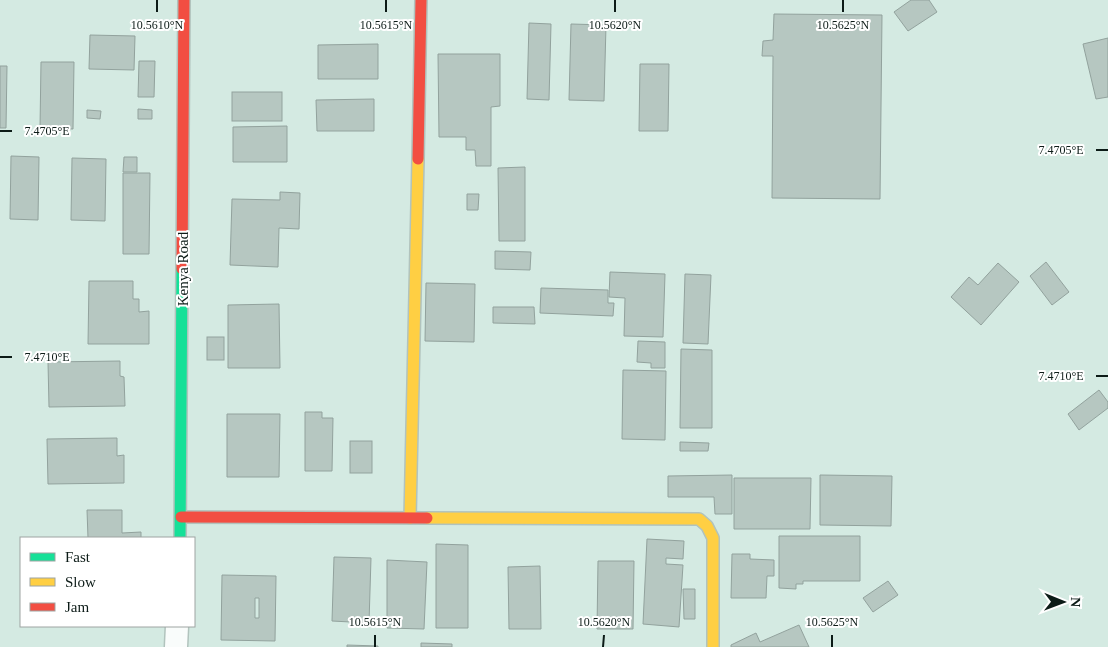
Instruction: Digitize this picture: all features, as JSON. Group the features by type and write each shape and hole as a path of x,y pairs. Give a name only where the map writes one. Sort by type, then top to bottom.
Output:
{"street":[{"name":"Kenya Road","path":"180,537 184,0"},
{"path":"410,518 421,0"},
{"path":"181,517 698,519 707,526 713,538 713,647"},
{"path":"176,647 177,627"}],"building":[{"path":"911,0 929,0 937,12 908,31 894,12"},
{"path":"774,14 882,15 880,199 772,198 773,56 762,56 763,41 773,40"},
{"path":"529,23 551,24 549,100 527,99"},
{"path":"571,24 606,25 604,101 569,100"},
{"path":"90,35 135,36 134,70 89,69"},
{"path":"1108,38 1108,97 1096,99 1083,44"},
{"path":"378,44 378,79 318,79 318,45"},
{"path":"438,54 500,54 500,106 491,107 491,166 476,166 475,150 466,150 466,137 439,137"},
{"path":"139,61 155,61 154,97 138,97"},
{"path":"41,62 74,62 73,129 40,128"},
{"path":"640,64 669,64 668,131 639,131"},
{"path":"0,66 7,66 6,128 0,128"},
{"path":"232,92 282,92 282,121 232,121"},
{"path":"374,99 374,131 317,131 316,100"},
{"path":"138,109 152,110 152,119 138,119"},
{"path":"87,110 101,111 100,119 87,118"},
{"path":"287,126 287,162 233,162 233,127"},
{"path":"11,156 39,157 38,220 10,219"},
{"path":"124,157 137,157 137,172 123,172"},
{"path":"72,158 106,159 105,221 71,220"},
{"path":"525,167 525,241 499,241 498,168"},
{"path":"123,173 150,173 149,254 123,254"},
{"path":"280,192 300,193 299,229 279,228 278,267 230,265 232,199 280,200"},
{"path":"467,194 479,194 478,210 467,210"},
{"path":"495,251 531,252 530,270 495,269"},
{"path":"1046,262 1069,292 1052,305 1030,276"},
{"path":"998,263 1019,282 981,325 951,297 969,277 978,285"},
{"path":"610,272 665,274 663,337 624,336 625,298 609,297"},
{"path":"685,274 711,275 708,344 683,343"},
{"path":"89,281 133,281 133,299 139,299 139,312 149,311 149,344 88,344"},
{"path":"426,283 475,284 474,342 425,341"},
{"path":"541,288 608,290 608,303 614,303 613,316 540,313"},
{"path":"279,304 280,368 228,368 228,305"},
{"path":"493,307 534,307 535,324 493,323"},
{"path":"207,337 224,337 224,360 207,360"},
{"path":"638,341 665,342 665,368 651,368 651,363 637,362"},
{"path":"681,349 712,350 712,428 680,428"},
{"path":"120,361 120,376 124,377 125,406 49,407 48,362"},
{"path":"623,370 666,371 665,440 622,439"},
{"path":"1099,390 1108,402 1108,408 1079,430 1068,414"},
{"path":"305,412 322,412 322,418 333,418 332,471 305,471"},
{"path":"227,414 280,414 279,477 227,477"},
{"path":"117,438 117,456 124,455 124,483 48,484 47,439"},
{"path":"350,441 372,441 372,473 350,473"},
{"path":"680,442 709,443 708,451 680,451"},
{"path":"732,475 732,514 715,514 714,497 668,497 668,476"},
{"path":"820,475 892,476 891,526 820,525"},
{"path":"734,478 811,478 810,529 734,529"},
{"path":"87,510 122,510 122,533 141,532 141,537 88,537"},
{"path":"779,536 860,536 860,581 803,581 803,584 796,584 796,589 779,588"},
{"path":"647,539 684,541 683,559 666,558 666,564 683,565 679,627 643,624"},
{"path":"436,544 468,545 468,628 436,628"},
{"path":"732,554 750,554 750,559 774,560 774,576 767,576 766,598 731,598"},
{"path":"334,557 371,558 369,623 332,621"},
{"path":"387,560 427,562 424,629 387,628"},
{"path":"598,561 634,561 633,629 597,629"},
{"path":"540,566 541,629 509,629 508,567"},
{"path":"222,575 276,576 275,641 221,640","holes":["255,598 259,598 259,618 255,618"]},
{"path":"888,581 898,595 873,612 863,598"},
{"path":"683,589 695,589 695,619 684,619"},
{"path":"799,625 809,647 731,647 731,645 756,633 760,642"},
{"path":"421,643 452,644 452,647 421,647"},
{"path":"347,645 378,646 378,647 347,647"}],"traffic: fast":[{"path":"180,537 182,269"}],"traffic: slow":[{"path":"410,518 418,159"},
{"path":"427,518 699,519 707,526 713,538 713,647"}],"traffic: jam":[{"path":"182,269 184,0"},
{"path":"418,159 421,0"},
{"path":"181,517 427,518"}]}
